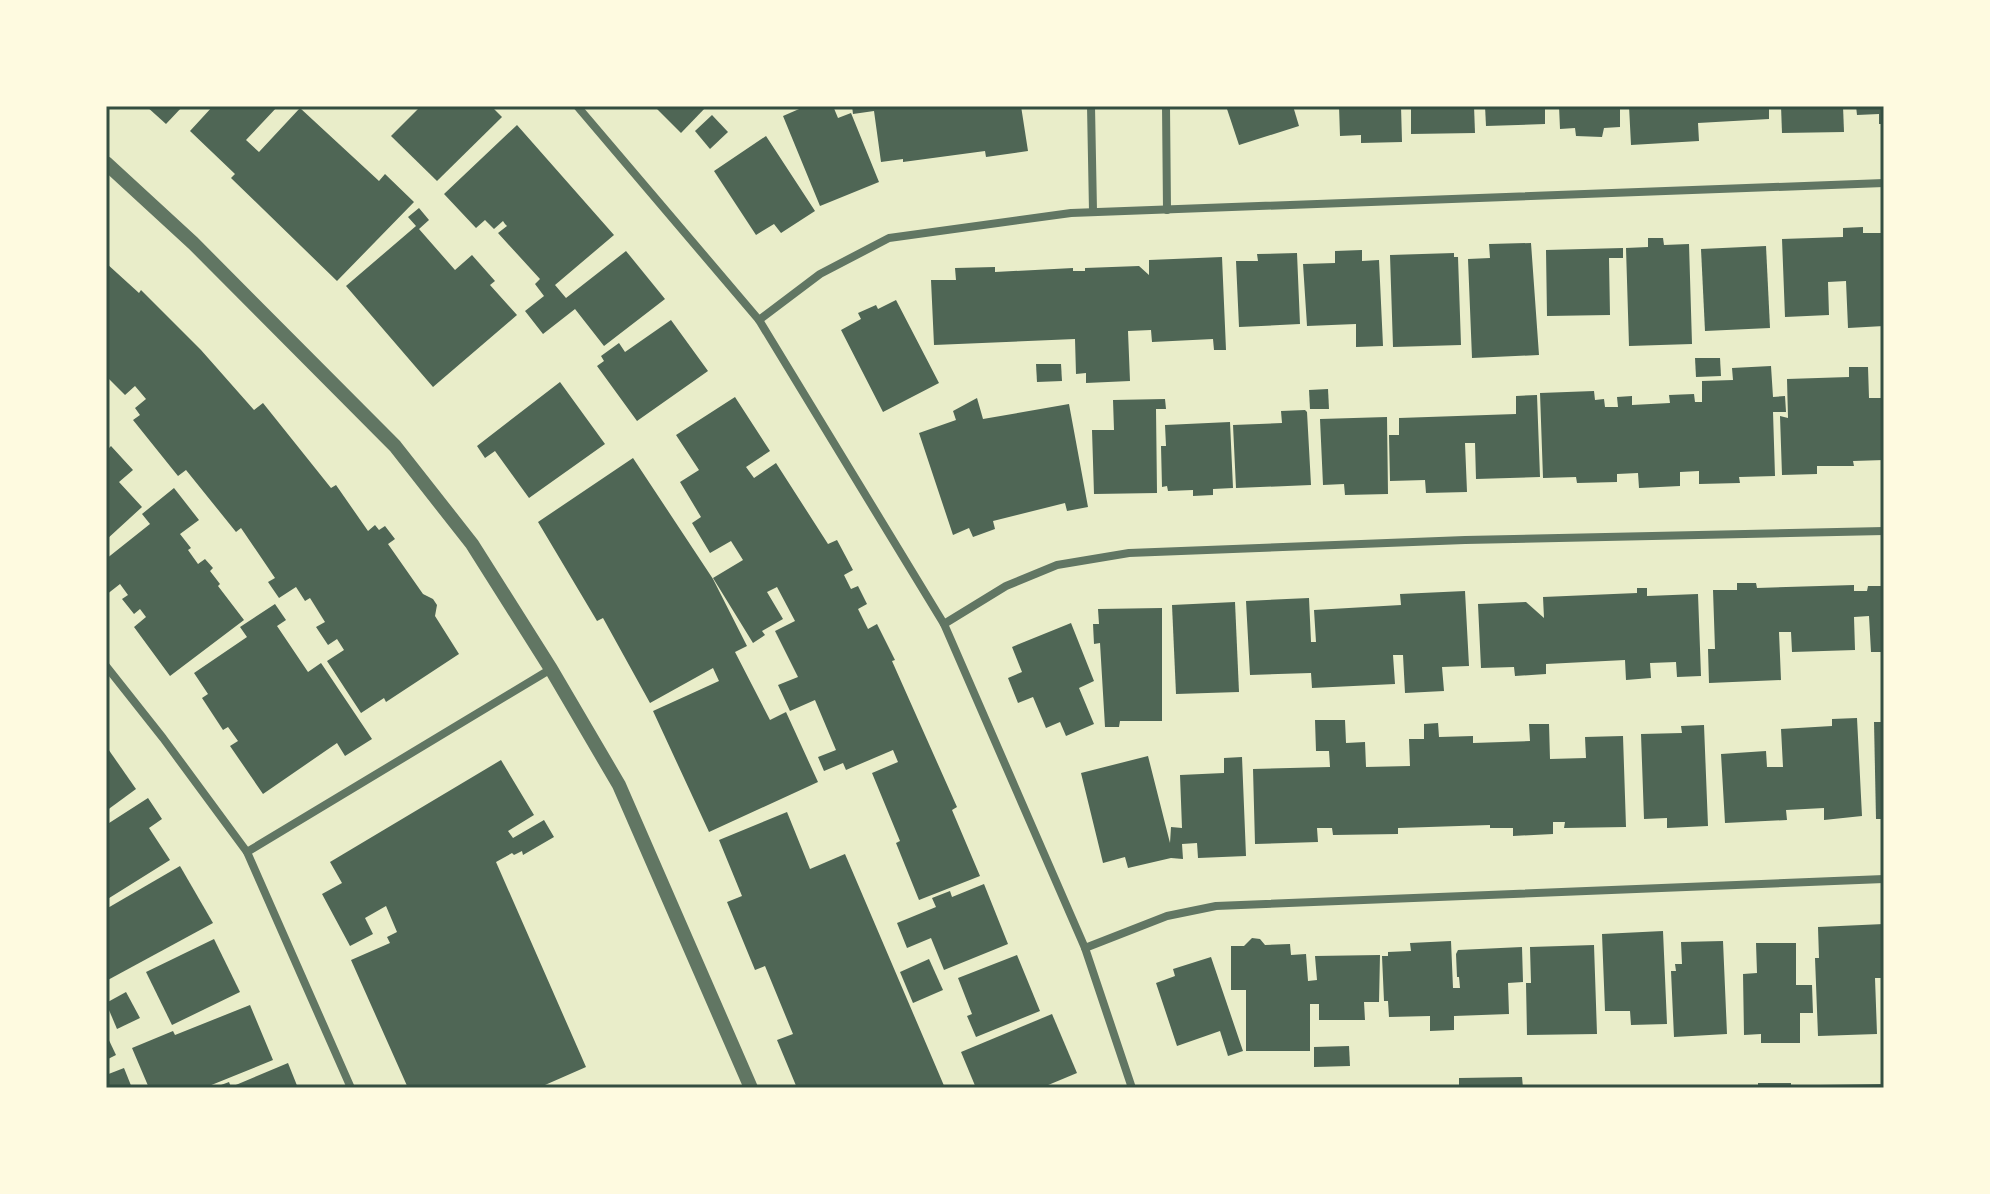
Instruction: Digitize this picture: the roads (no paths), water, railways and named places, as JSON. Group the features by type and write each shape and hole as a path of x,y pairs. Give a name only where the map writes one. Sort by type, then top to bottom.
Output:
{"street":[{"path":"577,106 759,320 944,624 1085,948 1132,1088"},
{"path":"1091,106 1093,211"},
{"path":"1166,106 1167,210"},
{"path":"106,163 193,243 395,446 472,544 619,785 751,1088"},
{"path":"759,320 820,274 889,238 1093,211 1884,183"},
{"path":"944,624 1006,586 1057,565 1129,553 1465,540 1884,531"},
{"path":"106,666 247,852 351,1088"},
{"path":"247,852 551,669"},
{"path":"1085,948 1167,916 1216,906 1884,879"}]}
